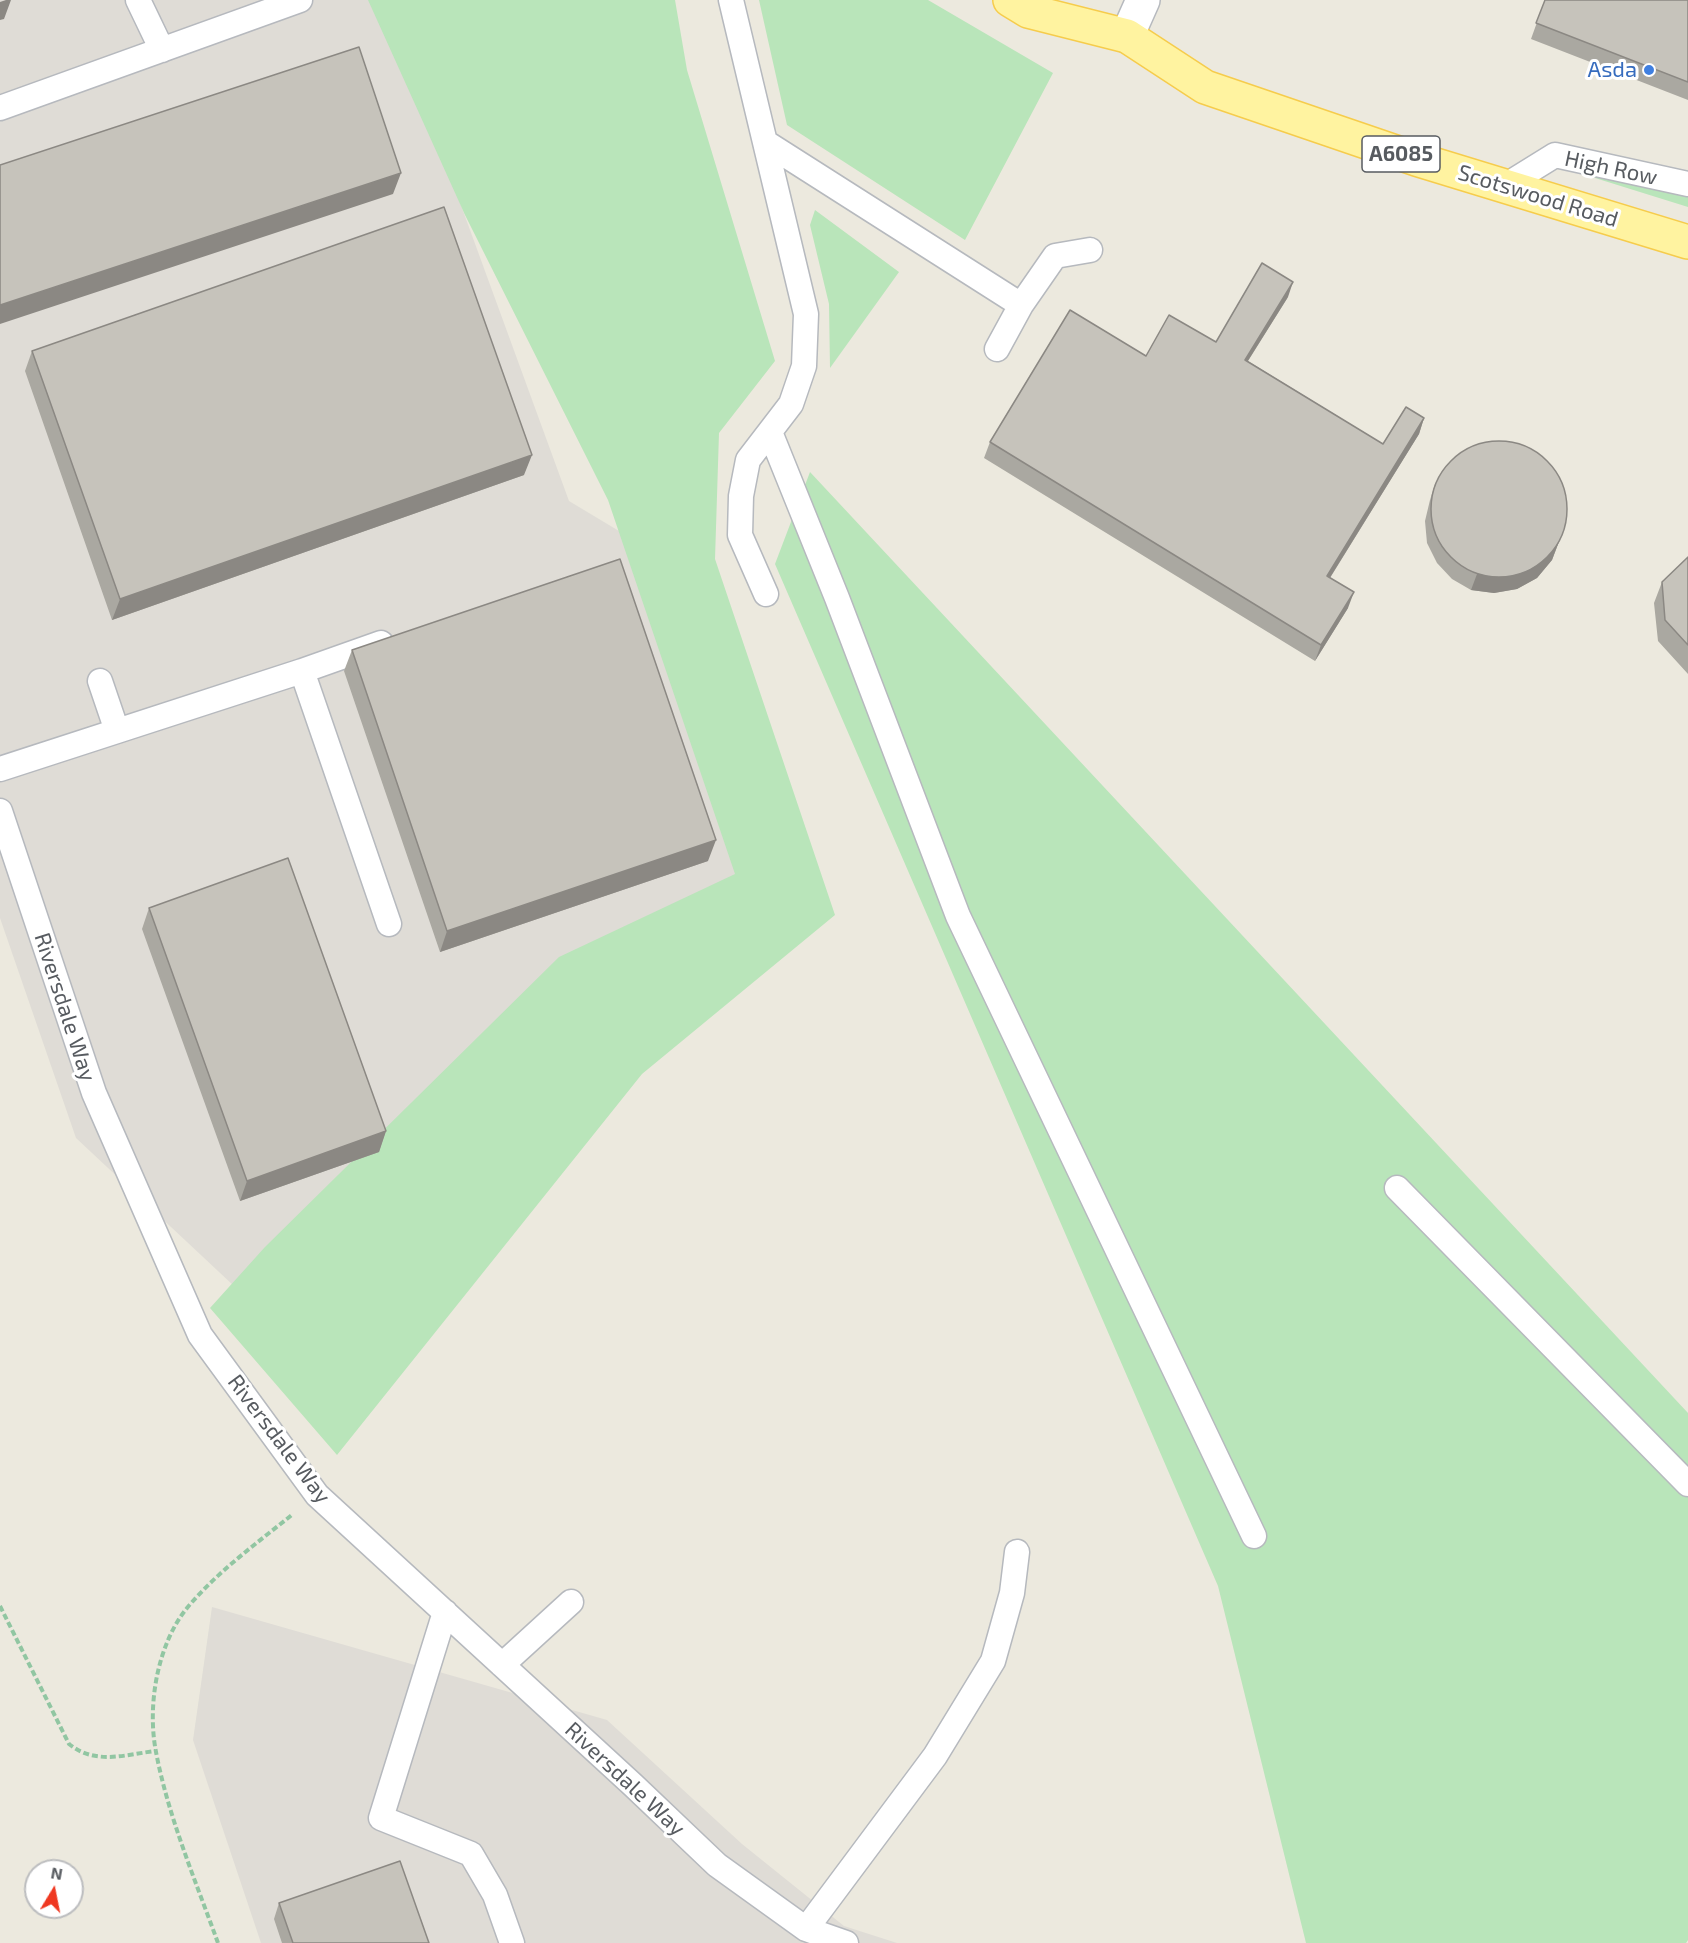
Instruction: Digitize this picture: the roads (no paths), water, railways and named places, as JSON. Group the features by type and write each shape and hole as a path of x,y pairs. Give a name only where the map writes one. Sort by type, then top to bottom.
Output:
{"main road":[{"name":"A6085","path":"1010,0 1028,11 1127,36"},
{"name":"Scotswood Road","path":"1127,36 1205,87 1416,159 1688,242"}],"street":[{"path":"1127,36 1143,0"}],"lane":[{"path":"138,0 162,50"},
{"path":"0,108 300,0"},
{"path":"731,0 807,314 804,366 791,404 748,460 741,496 740,535 766,594"},
{"path":"765,142 1021,306"},
{"name":"High Row","path":"1506,186 1554,155 1688,184"},
{"path":"997,349 1021,306 1055,256 1090,250"},
{"path":"770,432 841,609 958,916 1254,1536"},
{"path":"0,769 400,637"},
{"path":"302,671 389,924"},
{"path":"100,681 117,731"},
{"name":"Riversdale Way","path":"0,811 94,1093 200,1335 317,1495 717,1865 806,1929 846,1943"},
{"path":"1397,1188 1688,1485"},
{"path":"806,1929 935,1756 993,1661 1012,1593 1017,1552"},
{"path":"502,1665 571,1602"},
{"path":"445,1612 381,1818 471,1854 495,1895 512,1943"}],"place":[{"name":"Asda","path":"1649,70"}]}
